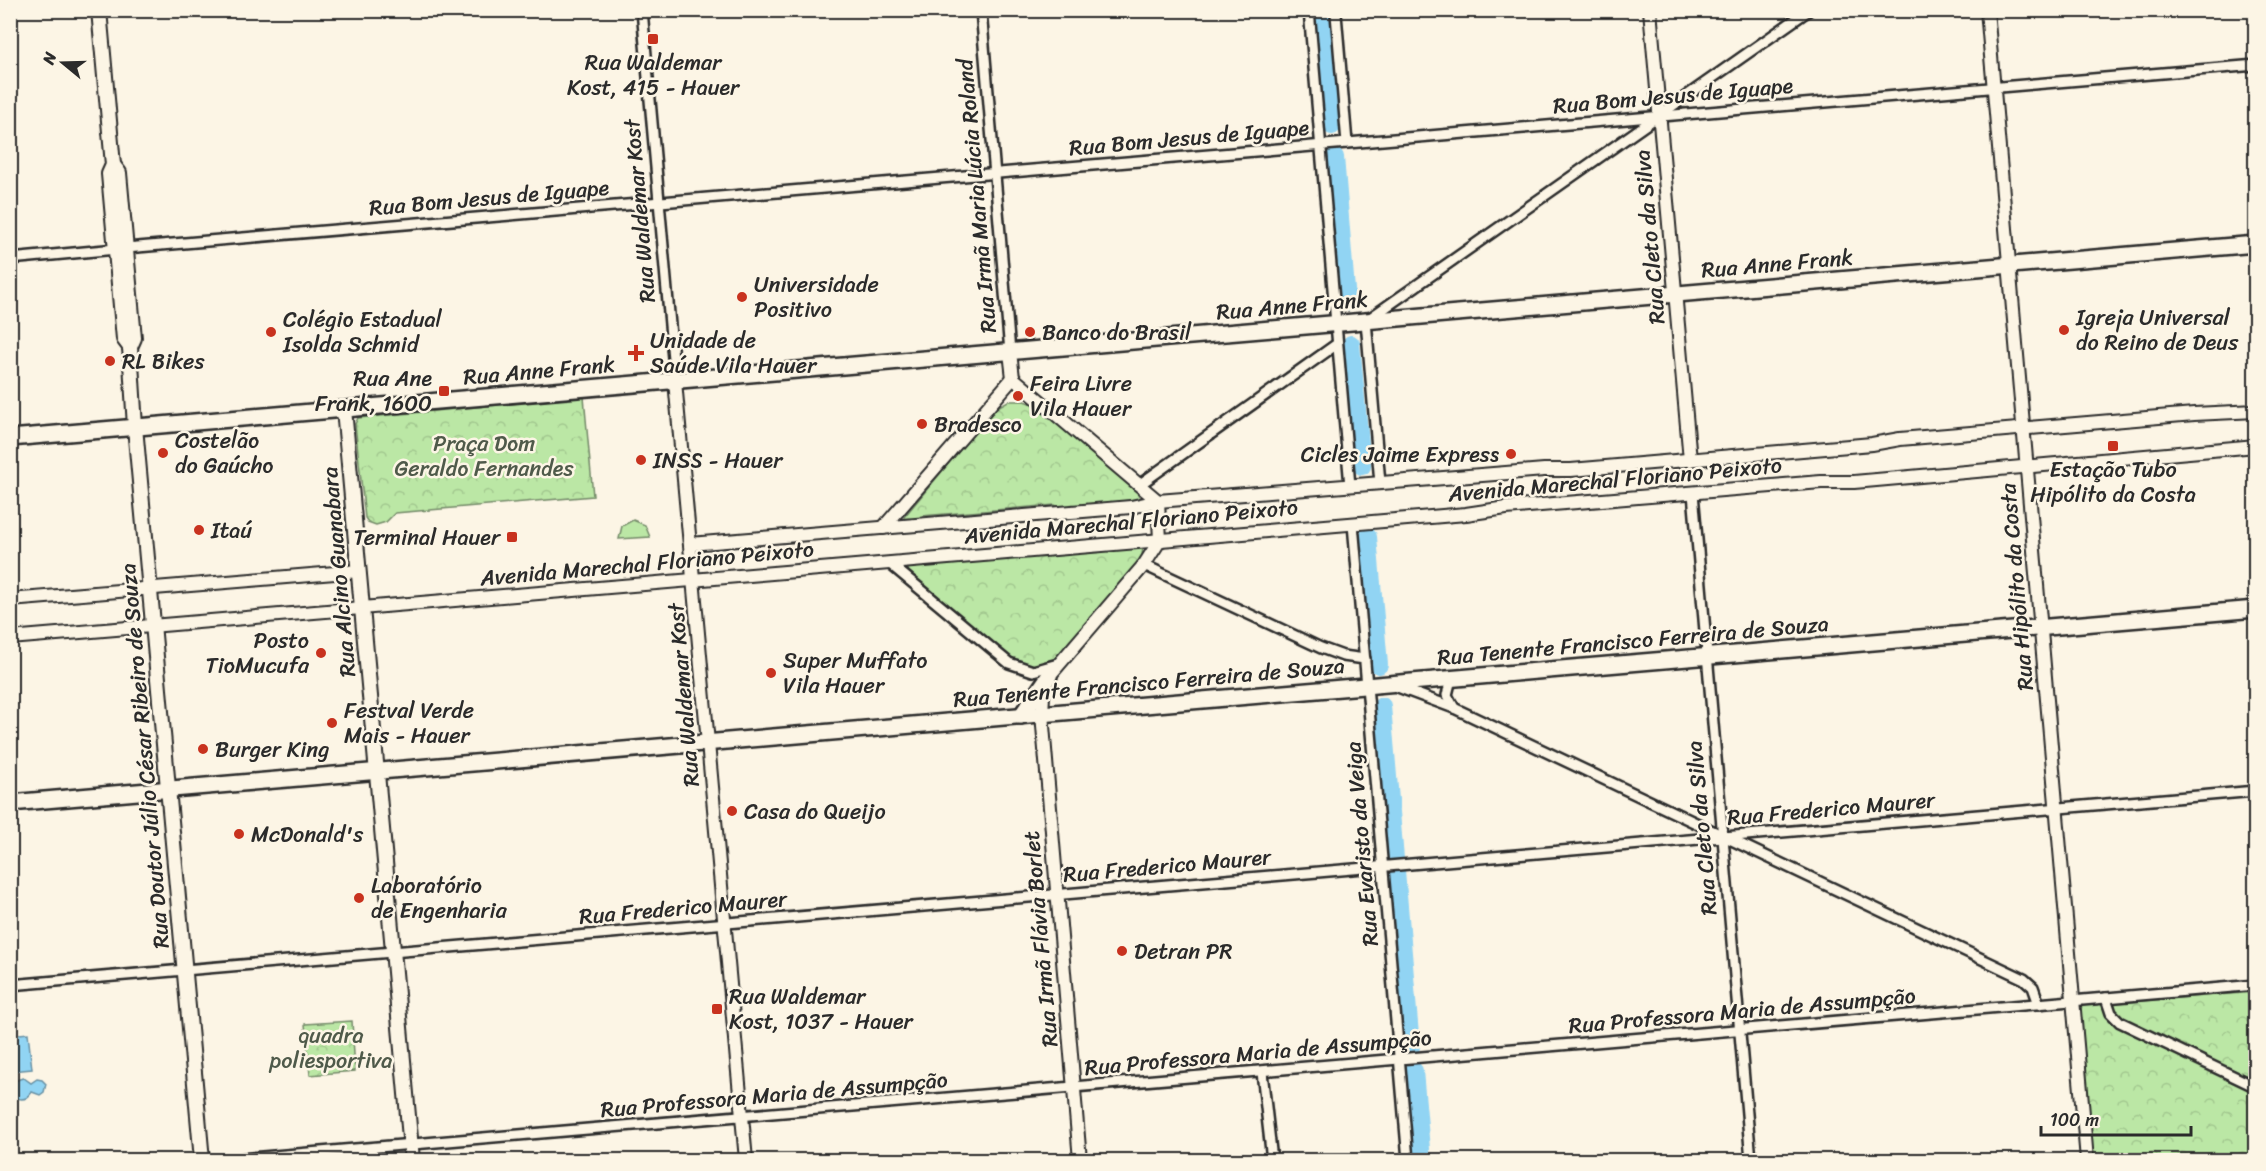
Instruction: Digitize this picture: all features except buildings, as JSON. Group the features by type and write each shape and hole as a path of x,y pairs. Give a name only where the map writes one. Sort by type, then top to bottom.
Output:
{"main road":[{"name":"Rua Doutor Júlio César Ribeiro de Souza","path":"99,10 113,165 119,173 121,249 134,338 130,347 135,427 202,1161"},
{"name":"Rua Anne Frank","path":"10,438 2256,244"},
{"name":"Rua Alcino Guanabara","path":"344,409 412,1161"},
{"name":"Rua Tenente Francisco Ferreira de Souza","path":"10,802 2256,609"},
{"path":"1021,716 1049,676"}],"street":[{"name":"Rua Waldemar Kost","path":"642,10 746,1161"},
{"name":"Rua Irmã Maria Lúcia Roland","path":"981,10 1012,378"},
{"path":"1309,10 1350,486"},
{"name":"Rua Cleto da Silva","path":"1650,10 1690,460"},
{"path":"1380,483 1366,321 1809,10"},
{"name":"Rua Hipólito da Costa","path":"1987,10 2087,1161"},
{"path":"1336,14 1347,143"},
{"name":"Rua Bom Jesus de Iguape","path":"10,259 2256,65"},
{"path":"1139,485 1337,344"},
{"path":"883,528 1012,378 1158,501 1160,540 1144,565 1049,676"},
{"name":"Avenida Marechal Floriano Peixoto","path":"690,544 1131,507 1158,501 1690,460 2023,429 2256,411"},
{"name":"Avenida Marechal Floriano Peixoto","path":"10,638 1353,524 1466,514 1506,508 1821,482 1854,482 2256,446"},
{"name":"Rua Cleto da Silva","path":"1693,493 1751,1161"},
{"name":"Rua Evaristo da Veiga","path":"1353,524 1386,866 1408,1161"},
{"path":"889,563 1009,663 1033,671 1059,664"},
{"path":"1144,565 1321,648 1343,656 1365,659"},
{"path":"10,600 359,571"},
{"name":"Rua Irmã Flávia Borlet","path":"1049,676 1043,696 1042,714 1080,1161"},
{"path":"1451,679 1447,695 1455,708"},
{"path":"1390,684 1455,708 2024,979 2033,987 2039,1004"},
{"name":"Rua Frederico Maurer","path":"10,985 2256,791"},
{"name":"Rua Professora Maria de Assumpção","path":"228,1161 2256,985"},
{"path":"2106,998 2110,1013 2120,1022 2256,1087"},
{"path":"1262,1072 1272,1161"}],"green space":[{"name":"Praça Dom Geraldo Fernandes","path":"584,397 593,496 395,513 386,522 376,525 365,518 355,424 358,418"},
{"path":"1008,401 1024,401 1038,406 1138,492 1139,499 1060,508 1055,505 921,516 916,521 904,521 904,517 994,409"},
{"path":"633,520 645,525 650,537 619,539 622,526"},
{"path":"1143,547 1142,555 1135,567 1053,663 1031,667 1015,661 911,575 908,570 909,566"},
{"path":"2255,992 2255,1160 2090,1160 2077,1006"},
{"name":"quadra poliesportiva","path":"352,1021 355,1071 310,1075 305,1024"}],"water":[{"path":"28,1033 32,1069 12,1071 11,1035"},
{"path":"24,1078 31,1083 37,1079 42,1080 46,1084 44,1092 40,1095 32,1092 27,1098 17,1098 12,1089 13,1084"}],"waterway":[{"path":"1322,10 1332,126"},
{"path":"1335,157 1347,302"},
{"path":"1351,344 1362,466"},
{"path":"1368,537 1379,665"},
{"path":"1382,706 1411,1047"},
{"path":"1414,1071 1422,1160"}],"place":[{"name":"Rua Waldemar Kost, 415 - Hauer","path":"653,39"},
{"name":"Universidade Positivo","path":"742,297"},
{"name":"Igreja Universal do Reino de Deus","path":"2064,330"},
{"name":"Colégio Estadual Isolda Schmid","path":"271,332"},
{"name":"Banco do Brasil","path":"1030,332"},
{"name":"Unidade de Saúde Vila Hauer","path":"636,353"},
{"name":"RL Bikes","path":"110,361"},
{"name":"Rua Ane Frank, 1600","path":"444,391"},
{"name":"Feira Livre Vila Hauer","path":"1018,396"},
{"name":"Bradesco","path":"922,424"},
{"name":"Estação Tubo Hipólito da Costa","path":"2113,446"},
{"name":"Costelão do Gaúcho","path":"163,453"},
{"name":"Cicles Jaime Express","path":"1511,454"},
{"name":"INSS - Hauer","path":"641,460"},
{"name":"Itaú","path":"199,530"},
{"name":"Terminal Hauer","path":"512,537"},
{"name":"Posto TioMucufa","path":"321,653"},
{"name":"Super Muffato Vila Hauer","path":"771,673"},
{"name":"Festval Verde Mais - Hauer","path":"332,723"},
{"name":"Burger King","path":"203,749"},
{"name":"Casa do Queijo","path":"732,811"},
{"name":"McDonald's","path":"239,834"},
{"name":"Laboratório de Engenharia","path":"359,898"},
{"name":"Detran PR","path":"1122,951"},
{"name":"Rua Waldemar Kost, 1037 - Hauer","path":"717,1009"}]}
